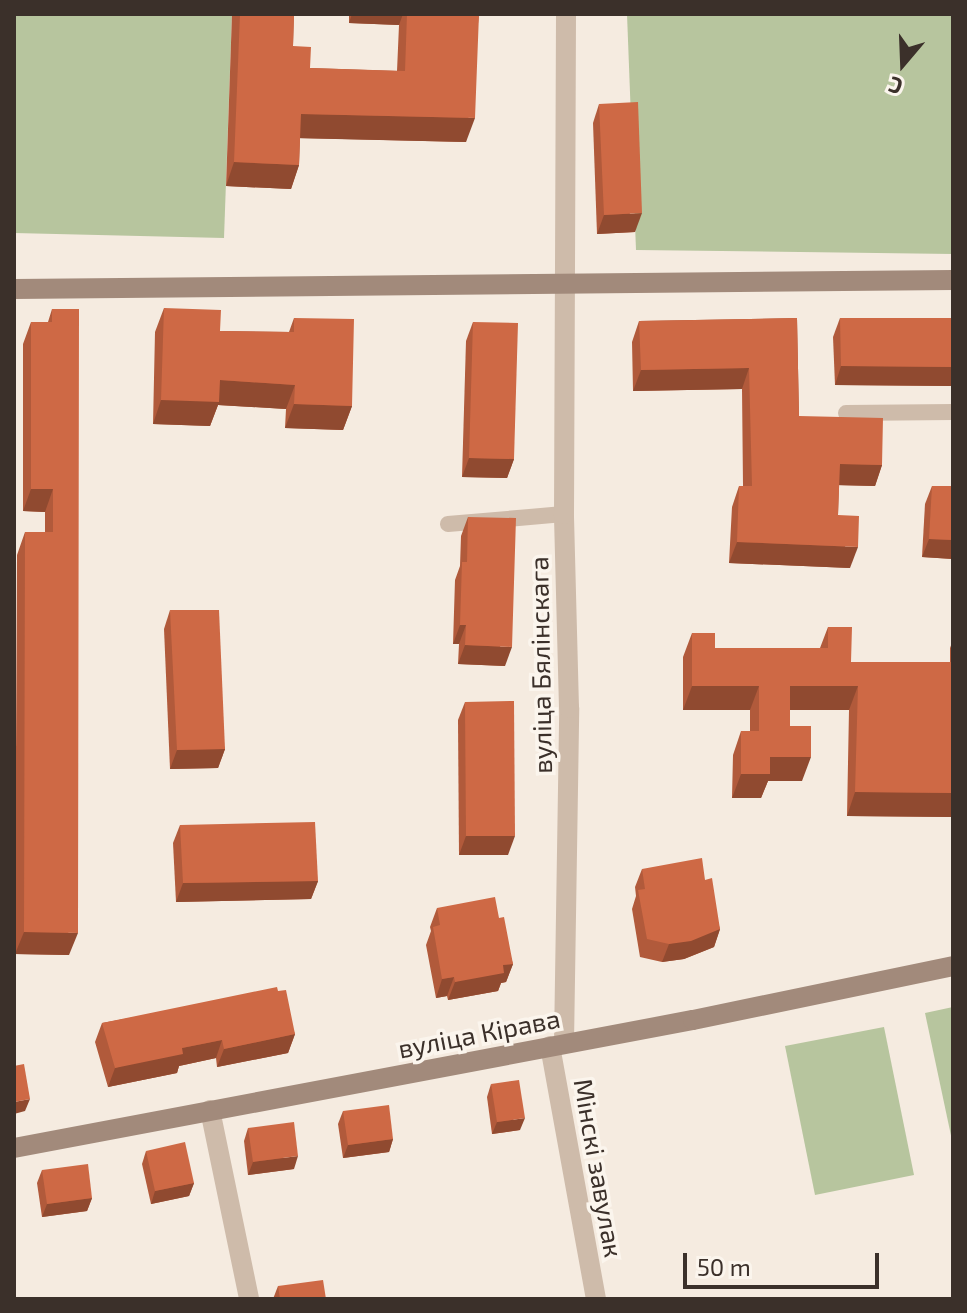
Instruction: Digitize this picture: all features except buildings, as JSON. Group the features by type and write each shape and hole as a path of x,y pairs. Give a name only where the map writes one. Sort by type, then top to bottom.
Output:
{"street":[{"name":"вуліца Бялінскага","path":"557,1045 569,708 564,514 566,14"},
{"path":"14,289 953,280"},
{"name":"вуліца Кірава","path":"14,1148 953,966"},
{"name":"Мінскі завулак","path":"557,1045 596,1299"},
{"path":"210,1110 249,1299"}],"lane":[{"path":"846,413 953,412"},
{"path":"448,524 564,514"}],"green space":[{"path":"14,14 232,14 224,238 14,233"},
{"path":"627,14 953,14 953,254 636,250"},
{"path":"953,1007 953,1145 925,1013"},
{"path":"884,1027 914,1175 815,1195 785,1046"}]}
